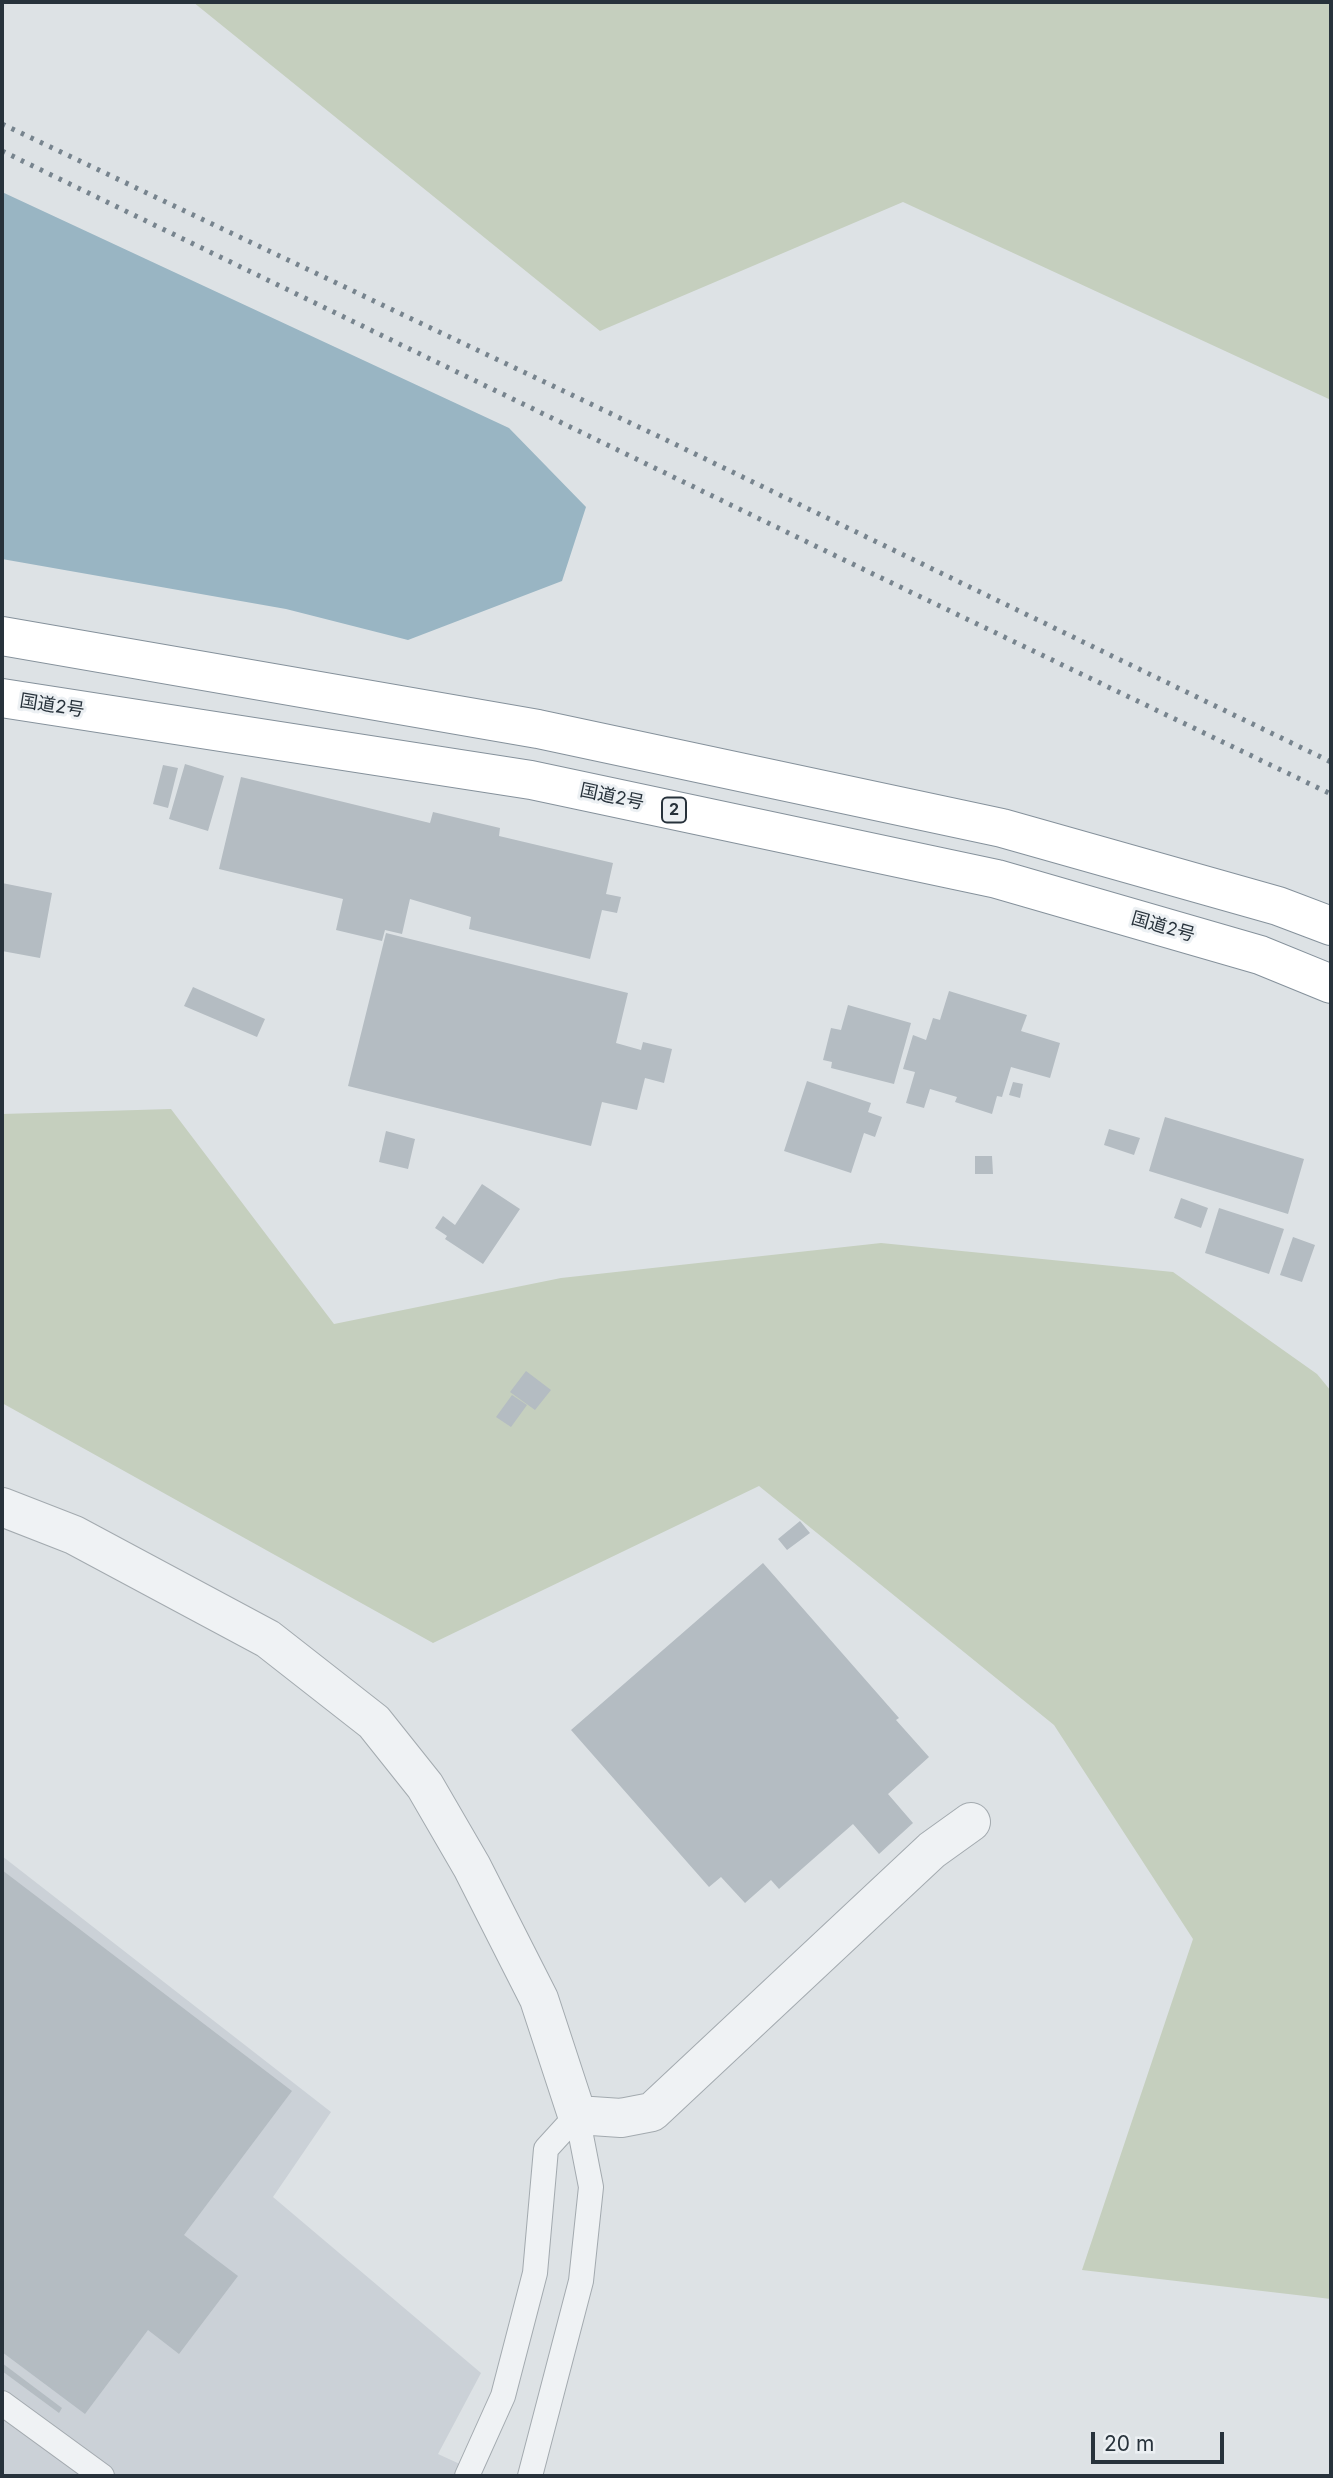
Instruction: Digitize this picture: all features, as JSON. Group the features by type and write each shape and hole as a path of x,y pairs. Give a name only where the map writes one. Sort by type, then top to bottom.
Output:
{"highway":[{"path":"2,636 538,729 988,825 1278,906 1331,926"},
{"name":"国道2号","path":"2,698 531,780 997,878 1259,956 1331,984"}],"street":[{"path":"2,1507 74,1535 268,1639 374,1722 425,1786 472,1867 539,1999 577,2115 621,2118 652,2112 932,1850 971,1822"}],"lane":[{"path":"467,2476 503,2396 535,2273 546,2149 577,2115"},
{"path":"530,2476 581,2281 592,2188 577,2115"},
{"path":"2,2403 102,2476"}],"shaded area":[{"path":"2,1856 331,2112 273,2197 481,2373 438,2454 486,2476 2,2476"}],"green space":[{"path":"193,2 1331,2 1331,400 903,202 600,331"},
{"path":"171,1109 334,1324 561,1278 881,1243 1173,1272 1317,1374 1331,1391 1331,2299 1082,2270 1193,1939 1054,1725 759,1486 433,1643 2,1403 2,1114"}],"water":[{"path":"2,192 509,428 586,507 562,581 408,640 286,609 2,559"}],"building":[{"path":"185,764 224,776 208,831 169,819"},
{"path":"163,765 178,768 168,808 153,804"},
{"path":"241,777 430,823 433,812 500,828 499,836 613,863 606,894 621,897 617,913 602,910 590,959 469,929 471,917 410,899 402,934 385,930 382,941 336,930 343,899 219,869"},
{"path":"2,883 52,893 40,958 2,951"},
{"path":"386,933 628,993 616,1043 641,1050 643,1042 672,1049 664,1083 645,1078 637,1110 602,1102 591,1146 348,1086"},
{"path":"193,987 265,1019 257,1037 184,1006"},
{"path":"949,991 1027,1015 1021,1031 1060,1043 1050,1078 1011,1067 1002,1097 997,1096 992,1114 955,1102 957,1097 930,1089 924,1108 906,1103 915,1072 903,1069 913,1035 926,1040 933,1018 940,1020"},
{"path":"848,1005 911,1023 894,1084 831,1068 832,1062 823,1060 831,1028 841,1030"},
{"path":"807,1081 871,1103 868,1112 882,1117 875,1137 864,1133 851,1173 784,1151"},
{"path":"1013,1082 1023,1084 1020,1098 1009,1095"},
{"path":"1165,1117 1304,1159 1288,1214 1149,1171"},
{"path":"1109,1129 1140,1138 1134,1155 1104,1145"},
{"path":"386,1131 415,1139 408,1169 379,1162"},
{"path":"975,1156 992,1156 993,1174 975,1174"},
{"path":"482,1184 520,1209 483,1264 445,1239 447,1236 435,1228 443,1216 455,1225"},
{"path":"1181,1198 1208,1208 1201,1228 1174,1218"},
{"path":"1219,1208 1284,1229 1269,1274 1205,1253"},
{"path":"1293,1237 1315,1245 1302,1282 1280,1275"},
{"path":"526,1371 551,1390 535,1410 510,1392"},
{"path":"512,1395 527,1405 511,1427 496,1417"},
{"path":"800,1521 810,1533 787,1550 778,1539"},
{"path":"763,1563 899,1718 896,1720 929,1757 888,1794 913,1823 879,1854 853,1824 779,1889 771,1880 745,1903 721,1877 709,1887 571,1730"},
{"path":"2,1870 292,2091 184,2235 238,2276 179,2354 148,2330 85,2414 2,2352"},
{"path":"2,2363 62,2408 59,2413 2,2371"}],"railway":[{"path":"2,124 658,436 1331,762"},
{"path":"2,151 1331,794"}]}
